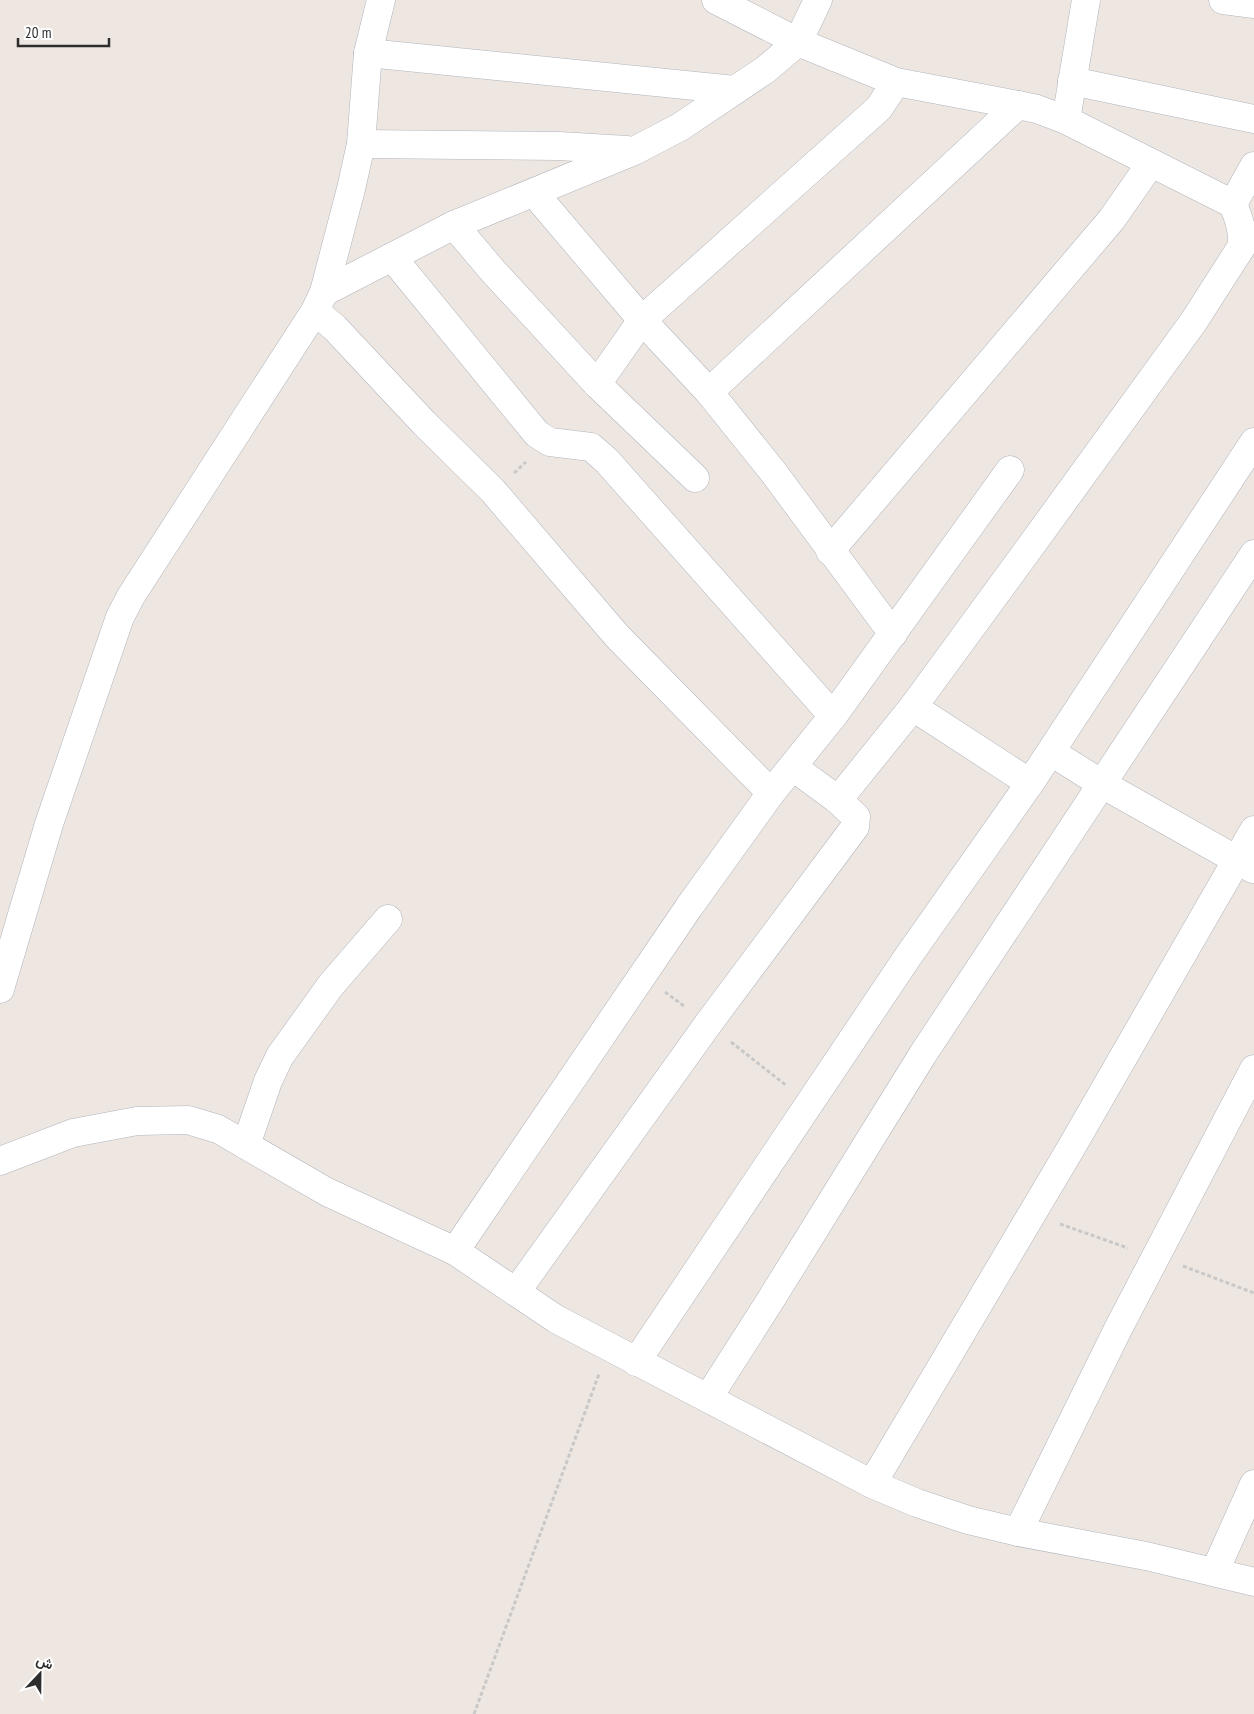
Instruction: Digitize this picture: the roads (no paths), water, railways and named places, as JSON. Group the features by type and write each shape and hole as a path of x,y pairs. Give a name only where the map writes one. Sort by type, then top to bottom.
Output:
{"street":[{"path":"0,989 49,824 120,617 131,596 319,302 351,189 360,144 368,53 381,0"},
{"path":"716,0 798,42 896,82 1037,109 1066,120 1233,204 1243,232 1242,246 1237,257 1177,345 913,707 838,800"},
{"path":"319,302 392,257 454,225 535,194 634,151 680,127 765,70 798,42 818,0"},
{"path":"1066,120 1086,0"},
{"path":"1223,0 1254,4"},
{"path":"368,53 735,90"},
{"path":"1072,81 1254,119"},
{"path":"597,384 642,320 878,108 896,82"},
{"path":"710,392 1018,105"},
{"path":"360,144 559,146 634,151"},
{"path":"830,551 1112,218 1151,163"},
{"path":"1233,204 1254,166"},
{"path":"535,194 642,320 710,392 774,473 893,634"},
{"path":"454,225 492,270 597,384 695,478"},
{"path":"392,257 537,434 550,442 579,444 591,447 607,461 833,716"},
{"path":"319,302 336,328 493,492 617,636 771,793"},
{"path":"636,1362 907,958 1051,752 1254,442"},
{"path":"455,1251 689,907 771,793 833,716 1010,470"},
{"path":"708,1398 923,1054 1254,554"},
{"path":"913,707 1030,783"},
{"path":"1051,752 1102,784 1246,866"},
{"path":"516,1292 708,1024 854,827 856,816 838,800 793,767"},
{"path":"872,1484 1031,1214 1246,866 1254,830"},
{"path":"246,1145 274,1068 285,1048 331,985 388,919"},
{"path":"1018,1532 1155,1257 1254,1069"},
{"path":"0,1161 73,1133 137,1121 188,1120 218,1129 327,1192 455,1251 556,1319 609,1348 872,1484 917,1504 968,1520 1018,1532 1146,1556 1215,1571 1254,1582"},
{"path":"1215,1571 1254,1484"}]}
